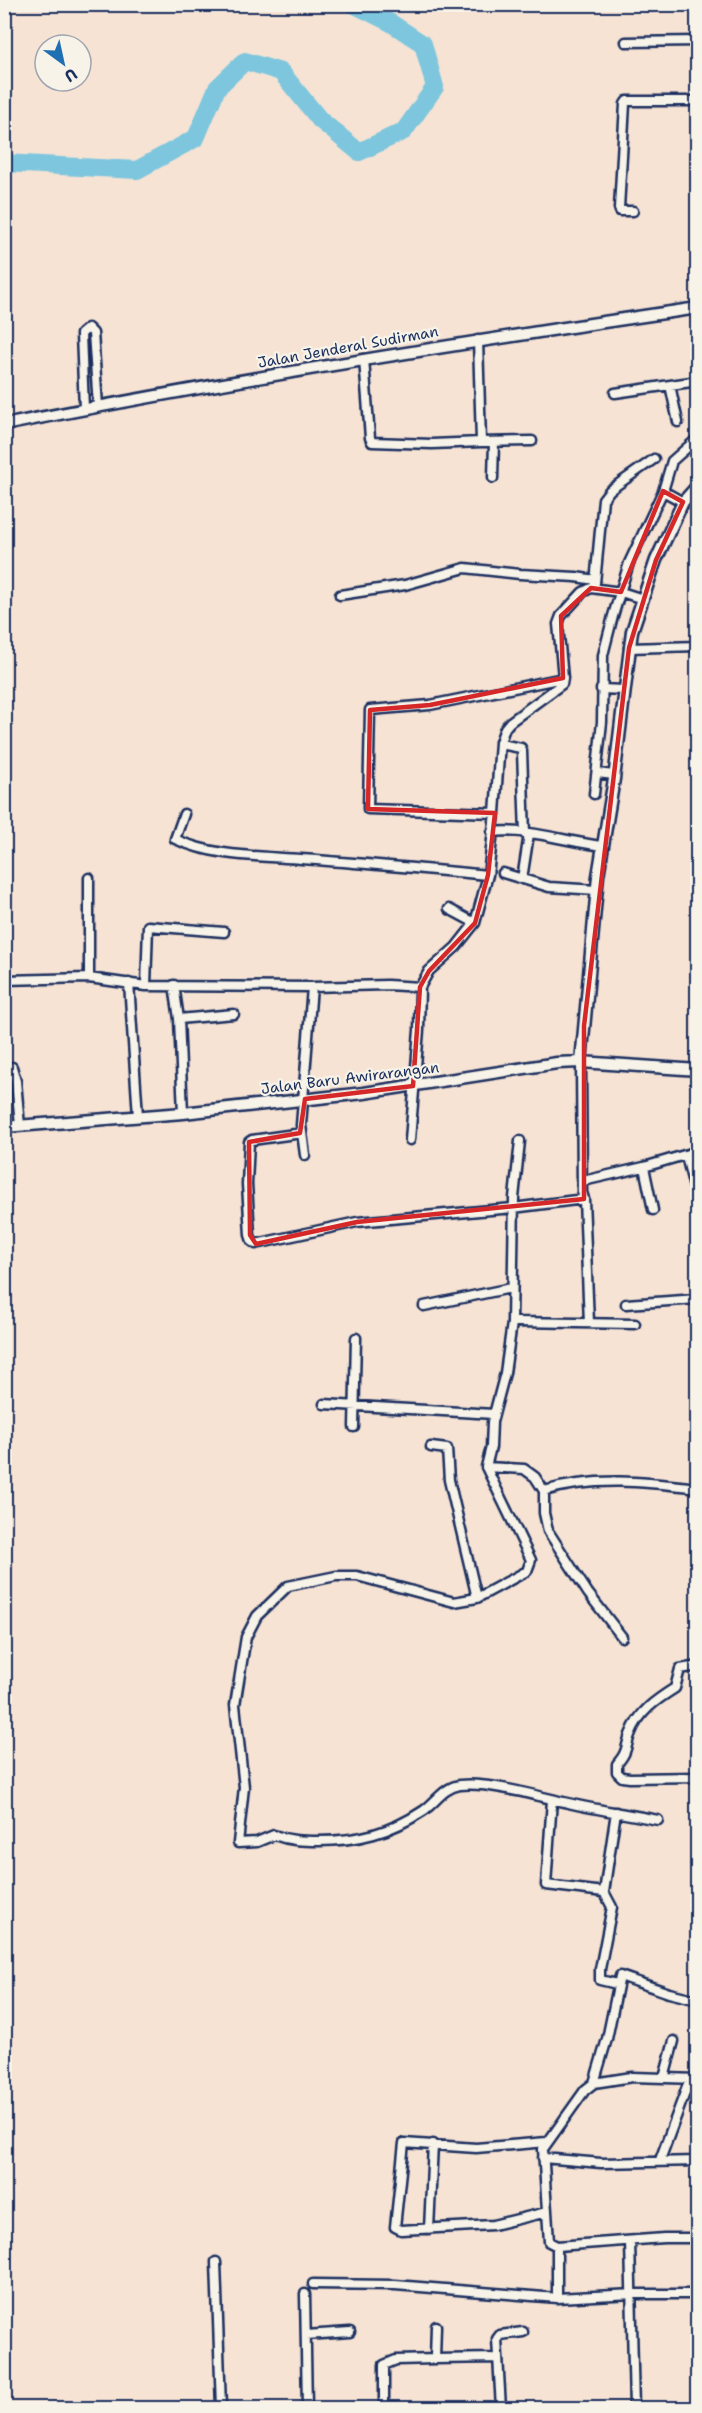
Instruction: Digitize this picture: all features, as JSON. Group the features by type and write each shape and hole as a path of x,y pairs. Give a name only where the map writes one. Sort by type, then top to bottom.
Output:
{"street":[{"path":"635,4 650,6 670,4"},
{"path":"626,42 698,41"},
{"path":"633,212 620,211 619,208 625,104 627,101 698,101"},
{"name":"Jalan Jenderal Sudirman","path":"4,425 364,359 698,308"},
{"path":"84,409 81,334 88,328 93,333 98,406"},
{"path":"478,340 481,441"},
{"path":"364,359 372,442 432,444 532,441"},
{"path":"615,393 698,381"},
{"path":"670,385 678,422"},
{"path":"589,1323 582,1192 581,1062 592,889 602,846 606,755 603,655 624,592 629,563 665,493 672,461 698,438"},
{"path":"493,478 494,442"},
{"path":"410,1140 419,1030 420,987 429,971 456,947 475,923 488,875 500,744 505,728 562,684 559,634 561,616 583,592 595,585 603,499 610,490 654,459"},
{"path":"594,794 605,775 606,755 641,599 680,500 698,485"},
{"path":"665,493 680,500"},
{"path":"340,595 405,585 465,568 576,577 641,599"},
{"path":"629,648 698,646"},
{"path":"495,813 368,809 370,710 430,705 563,678"},
{"path":"605,689 622,690"},
{"path":"500,744 521,748 522,751 527,834 522,879"},
{"path":"184,814 175,839 213,851 488,875"},
{"path":"492,832 562,838 602,846"},
{"path":"503,873 549,887 592,889"},
{"path":"89,878 89,978"},
{"path":"449,909 475,923"},
{"path":"146,986 148,926 224,932"},
{"path":"4,980 89,978 146,986 387,985 420,987"},
{"path":"129,983 138,1116"},
{"path":"174,986 179,1018 183,1113"},
{"path":"305,1155 302,1133 312,987"},
{"path":"179,1018 234,1014"},
{"name":"Jalan Baru Awirarangan","path":"4,1127 183,1113 305,1099 413,1086 556,1063 581,1062 698,1070"},
{"path":"12,1067 16,1081 20,1126"},
{"path":"302,1133 249,1142 247,1184 250,1235 254,1244 357,1222 514,1208 584,1199"},
{"path":"520,1141 514,1208 512,1323 505,1373 494,1414 489,1468 531,1560 530,1566 527,1571 477,1598 454,1602 357,1576 336,1576 288,1586 257,1616 246,1637 235,1705 244,1787 238,1842 257,1842 274,1835 289,1841 346,1841 379,1834 423,1811 446,1790 462,1785 507,1790 658,1820"},
{"path":"583,1181 644,1167 698,1151"},
{"path":"686,1156 697,1199"},
{"path":"644,1167 652,1210"},
{"path":"424,1306 511,1288"},
{"path":"626,1304 698,1299"},
{"path":"517,1322 635,1324"},
{"path":"354,1427 356,1338"},
{"path":"324,1404 494,1414"},
{"path":"432,1448 444,1448 448,1453 449,1480 477,1598"},
{"path":"489,1468 524,1470 535,1477 544,1491 544,1513 548,1531 588,1593 622,1637"},
{"path":"544,1491 569,1484 634,1480 698,1488"},
{"path":"698,1666 680,1669 675,1688 662,1695 645,1711 630,1735 626,1754 617,1764 618,1772 622,1777 698,1777"},
{"path":"552,1800 546,1885 604,1892"},
{"path":"616,1812 604,1892 612,1907 600,1980 617,1984"},
{"path":"698,2000 669,1993 620,1976 607,2039 594,2083 581,2095 547,2142 543,2158 549,2242 557,2246 698,2238"},
{"path":"664,2078 674,2041"},
{"path":"594,2083 632,2077 694,2079 660,2160"},
{"path":"547,2142 476,2148 403,2144 395,2227 401,2230 493,2225 547,2212"},
{"path":"429,2229 433,2144"},
{"path":"543,2158 601,2163 698,2161"},
{"path":"630,2241 634,2409"},
{"path":"557,2246 557,2298"},
{"path":"216,2262 221,2409"},
{"path":"313,2284 395,2285 557,2298 633,2294 698,2294"},
{"path":"304,2294 307,2409"},
{"path":"435,2359 436,2326"},
{"path":"306,2334 350,2332"},
{"path":"501,2409 498,2337 523,2332"},
{"path":"384,2409 384,2365 396,2360 498,2358"}],"highlighted area":[{"path":"663,491 683,502 656,560 629,648 584,1026 584,1199 357,1222 256,1244 250,1235 249,1142 300,1133 305,1099 413,1086 420,987 429,971 475,923 488,875 495,813 368,809 370,710 430,705 563,678 561,616 591,588 621,592"}],"waterway":[{"path":"4,163 137,170 196,138 217,88 245,61 281,72 320,120 359,152 404,131 435,87 423,44 391,23 353,4"}]}
